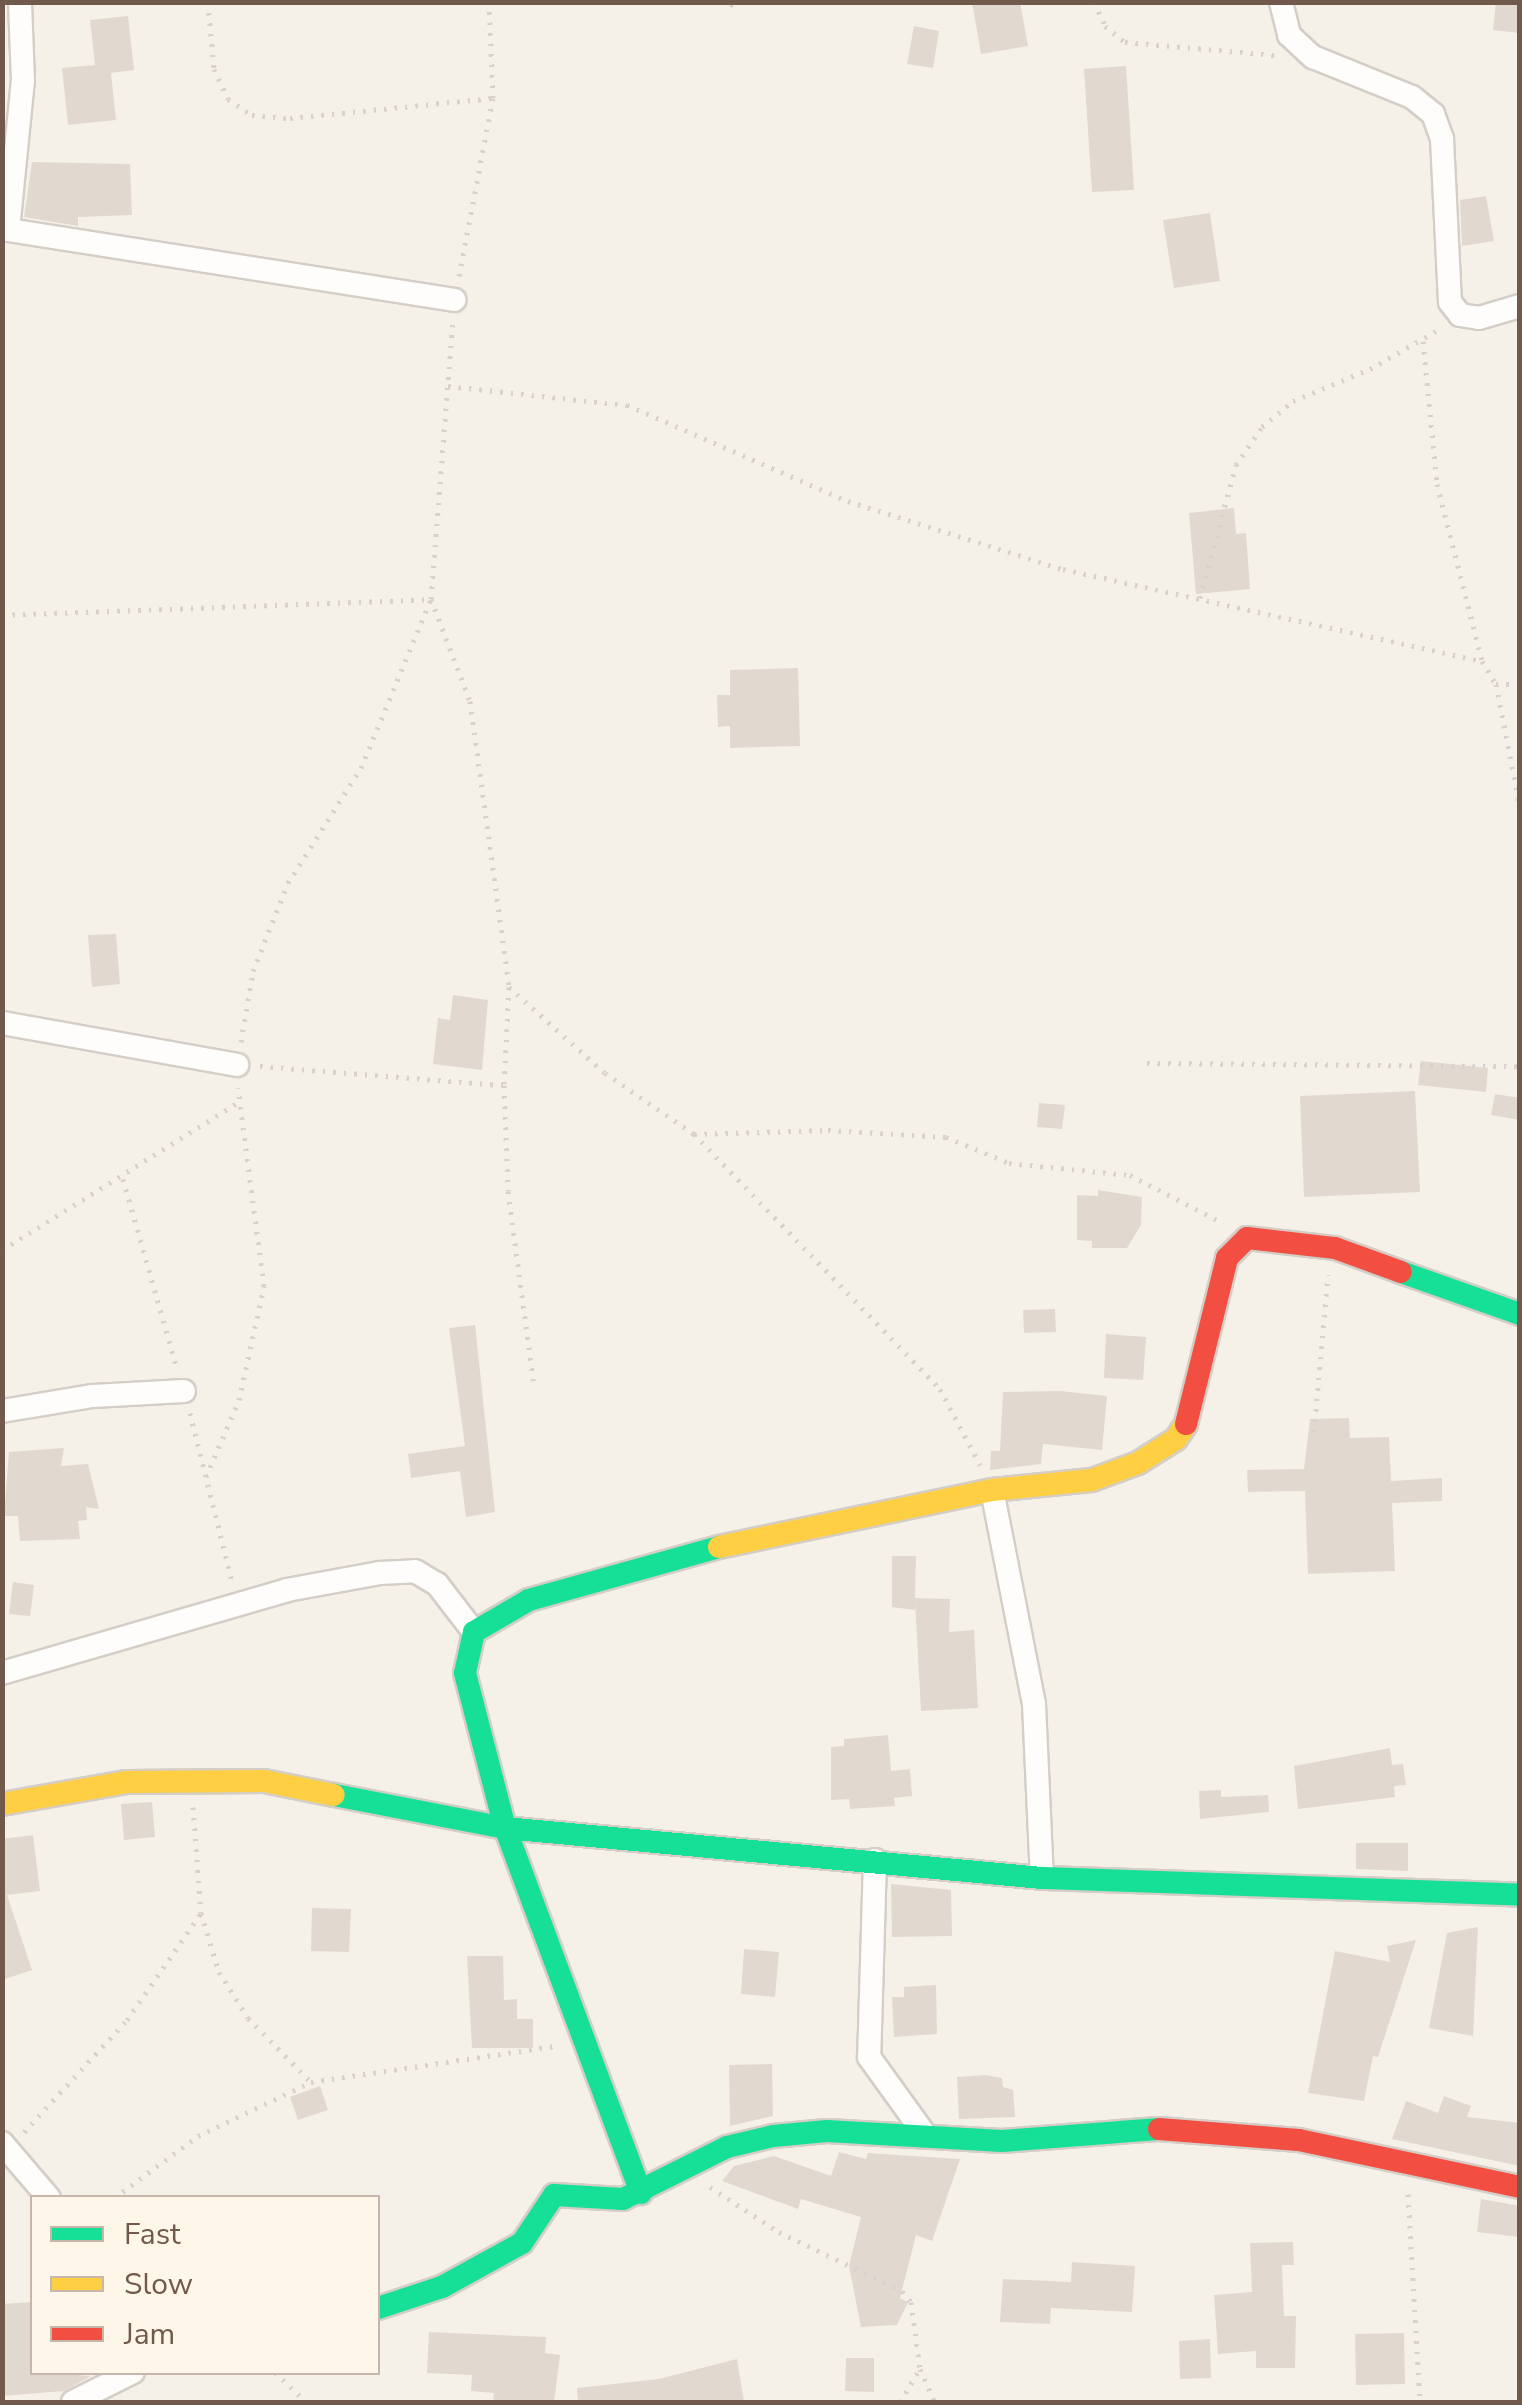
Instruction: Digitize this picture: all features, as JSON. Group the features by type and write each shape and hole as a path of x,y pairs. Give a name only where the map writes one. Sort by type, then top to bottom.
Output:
{"street":[{"path":"20,2 23,82 5,230 454,300"},
{"path":"1281,2 1289,35 1313,57 1412,97 1432,114 1442,139 1450,302 1460,315 1479,318 1520,306"},
{"path":"2,1024 237,1065"},
{"path":"641,2192 582,2043 505,1828 465,1673 474,1632 529,1600 781,1530 992,1490 1092,1480 1176,1440 1192,1415 1227,1258 1247,1238 1335,1248 1520,1314"},
{"path":"2,1411 93,1396 184,1391"},
{"path":"992,1490 1034,1704 1042,1878"},
{"path":"2,1672 287,1590 415,1570 437,1584 474,1632"},
{"path":"2,1804 128,1782 264,1782 505,1828 1042,1878 1520,1895"},
{"path":"875,1860 869,2057 926,2136"},
{"path":"380,2307 442,2288 496,2259 522,2242 554,2195 604,2200 641,2192 727,2147 773,2136 926,2136 1002,2141 1143,2129 1221,2131 1407,2161 1520,2186"},
{"path":"4,2147 46,2195"},
{"path":"73,2402 126,2375"}],"path":[{"path":"208,2 214,69 228,99 252,114 290,118 494,98"},
{"path":"206,1477 239,1400 264,1286 237,1065 253,971 288,884 370,751 430,599 454,300 494,98 489,2"},
{"path":"1094,2 1106,26 1140,46 1313,57"},
{"path":"1200,598 1236,466 1262,427 1293,401 1423,342 1460,315"},
{"path":"1423,342 1436,484 1482,661 1496,684 1520,808"},
{"path":"448,386 627,405 848,501 1063,569 1482,661"},
{"path":"2,615 430,599"},
{"path":"430,599 470,701 509,987 504,1085 508,1191 534,1387"},
{"path":"1496,684 1520,684"},
{"path":"509,987 605,1073 694,1134 940,1389 992,1490"},
{"path":"1147,1063 1520,1066"},
{"path":"237,1065 370,1070 504,1085"},
{"path":"2,1250 239,1102"},
{"path":"694,1134 828,1130 946,1137 1010,1163 1130,1175 1247,1238"},
{"path":"1314,1432 1324,1287 1335,1248"},
{"path":"192,1779 200,1913 219,1972 248,2018 311,2082"},
{"path":"4,2147 126,2020 200,1913"},
{"path":"118,2195 198,2136 311,2082 582,2043"},
{"path":"1407,2161 1420,2402"},
{"path":"683,2170 779,2232 902,2292 915,2317 920,2368 935,2402"},
{"path":"900,2402 920,2368"},
{"path":"278,2375 306,2402"}],"building":[{"path":"972,2 1020,2 1028,46 981,54"},
{"path":"1496,2 1520,2 1520,33 1493,30"},
{"path":"128,16 134,70 111,73 116,120 68,125 62,68 95,65 90,20"},
{"path":"914,26 939,31 933,68 907,64"},
{"path":"1126,66 1134,190 1092,192 1084,69"},
{"path":"32,162 130,164 132,215 78,217 78,226 24,217"},
{"path":"1486,196 1494,241 1462,246 1460,200"},
{"path":"1210,213 1220,281 1174,288 1163,220"},
{"path":"1234,508 1236,534 1246,533 1250,589 1196,594 1189,513"},
{"path":"798,668 800,746 730,748 730,726 718,727 717,695 730,695 730,670"},
{"path":"116,934 120,984 92,987 88,935"},
{"path":"453,995 488,1000 482,1070 433,1064 438,1018 450,1020"},
{"path":"1421,1061 1488,1068 1486,1092 1418,1085"},
{"path":"1415,1091 1420,1192 1304,1197 1300,1096"},
{"path":"1495,1094 1520,1098 1520,1120 1491,1115"},
{"path":"1039,1103 1065,1105 1062,1129 1037,1127"},
{"path":"1098,1190 1142,1197 1141,1225 1127,1248 1092,1248 1092,1241 1077,1240 1077,1195 1098,1196"},
{"path":"1055,1309 1056,1332 1024,1333 1023,1310"},
{"path":"475,1325 495,1512 466,1517 460,1471 411,1478 408,1454 465,1446 449,1328"},
{"path":"1106,1334 1146,1337 1143,1380 1104,1378"},
{"path":"1060,1391 1107,1396 1102,1450 1043,1444 1041,1464 990,1470 991,1451 1000,1451 1003,1392"},
{"path":"1349,1418 1350,1438 1389,1437 1391,1481 1442,1478 1442,1501 1392,1503 1395,1571 1308,1574 1305,1491 1248,1492 1247,1470 1304,1469 1310,1419"},
{"path":"64,1448 61,1466 88,1464 99,1509 86,1507 87,1520 78,1521 80,1539 20,1541 18,1516 4,1516 9,1452"},
{"path":"892,1556 916,1556 915,1598 950,1599 949,1632 974,1630 978,1708 921,1711 915,1601 915,1610 892,1607"},
{"path":"13,1582 34,1585 30,1616 9,1614"},
{"path":"888,1735 891,1771 910,1769 912,1796 894,1798 895,1806 850,1809 849,1799 831,1800 831,1747 844,1746 844,1739"},
{"path":"1390,1748 1392,1765 1403,1764 1406,1785 1394,1786 1395,1797 1298,1809 1294,1766"},
{"path":"1221,1790 1221,1797 1268,1795 1269,1812 1200,1819 1199,1791"},
{"path":"152,1802 155,1837 124,1840 121,1804"},
{"path":"33,1835 40,1891 7,1895 32,1970 2,1980 2,1839"},
{"path":"1356,1843 1408,1843 1408,1871 1356,1869"},
{"path":"891,1884 951,1890 952,1936 892,1937"},
{"path":"312,1908 351,1909 349,1952 311,1951"},
{"path":"1478,1927 1473,2036 1429,2028 1447,1933"},
{"path":"1416,1940 1378,2057 1373,2056 1364,2101 1308,2093 1335,1951 1390,1962 1387,1946"},
{"path":"744,1949 779,1952 775,1997 741,1994"},
{"path":"467,1956 503,1956 504,2000 517,1999 517,2019 533,2019 533,2048 472,2048"},
{"path":"936,1985 937,2034 894,2037 892,1997 904,1997 904,1987"},
{"path":"772,2064 773,2116 730,2126 729,2065"},
{"path":"957,2077 1002,2078 1003,2087 1013,2090 1015,2117 959,2119"},
{"path":"320,2086 328,2110 298,2120 290,2097"},
{"path":"1444,2096 1471,2106 1467,2117 1520,2123 1520,2166 1392,2139 1406,2101 1438,2113"},
{"path":"839,2152 866,2159 868,2153 960,2159 932,2241 916,2235 900,2298 908,2302 897,2325 861,2327 849,2266 861,2217 801,2199 798,2209 722,2181 734,2166 774,2156 831,2176"},
{"path":"1481,2199 1520,2206 1520,2237 1477,2232"},
{"path":"1293,2242 1294,2265 1282,2265 1284,2316 1296,2316 1295,2368 1256,2368 1256,2351 1218,2354 1214,2295 1252,2292 1250,2243"},
{"path":"1072,2262 1135,2266 1132,2312 1051,2308 1050,2324 1000,2322 1003,2279 1071,2282"},
{"path":"30,2302 30,2375 91,2376 64,2391 2,2396 2,2304"},
{"path":"429,2332 546,2337 545,2353 560,2355 554,2402 493,2402 494,2393 471,2391 472,2375 427,2373"},
{"path":"1404,2333 1405,2384 1356,2385 1355,2334"},
{"path":"1210,2339 1211,2378 1180,2379 1179,2341"},
{"path":"846,2358 874,2358 874,2392 845,2391"},
{"path":"737,2359 744,2402 578,2402 577,2388 659,2379"}],"traffic: fast":[{"path":"1401,1272 1520,1314"},
{"path":"641,2193 505,1828 465,1673 474,1632 529,1600 719,1547"},
{"path":"334,1795 505,1828 1042,1878 1520,1895"},
{"path":"380,2307 442,2287 522,2243 554,2195 623,2199 727,2147 773,2136 827,2131 1002,2141 1159,2129"}],"traffic: slow":[{"path":"719,1547 992,1490 1092,1480 1138,1463 1176,1439 1186,1424"},
{"path":"2,1804 127,1782 264,1781 334,1795"}],"traffic: jam":[{"path":"1186,1424 1227,1258 1247,1238 1335,1248 1401,1272"},
{"path":"1159,2129 1299,2140 1520,2187"}]}
